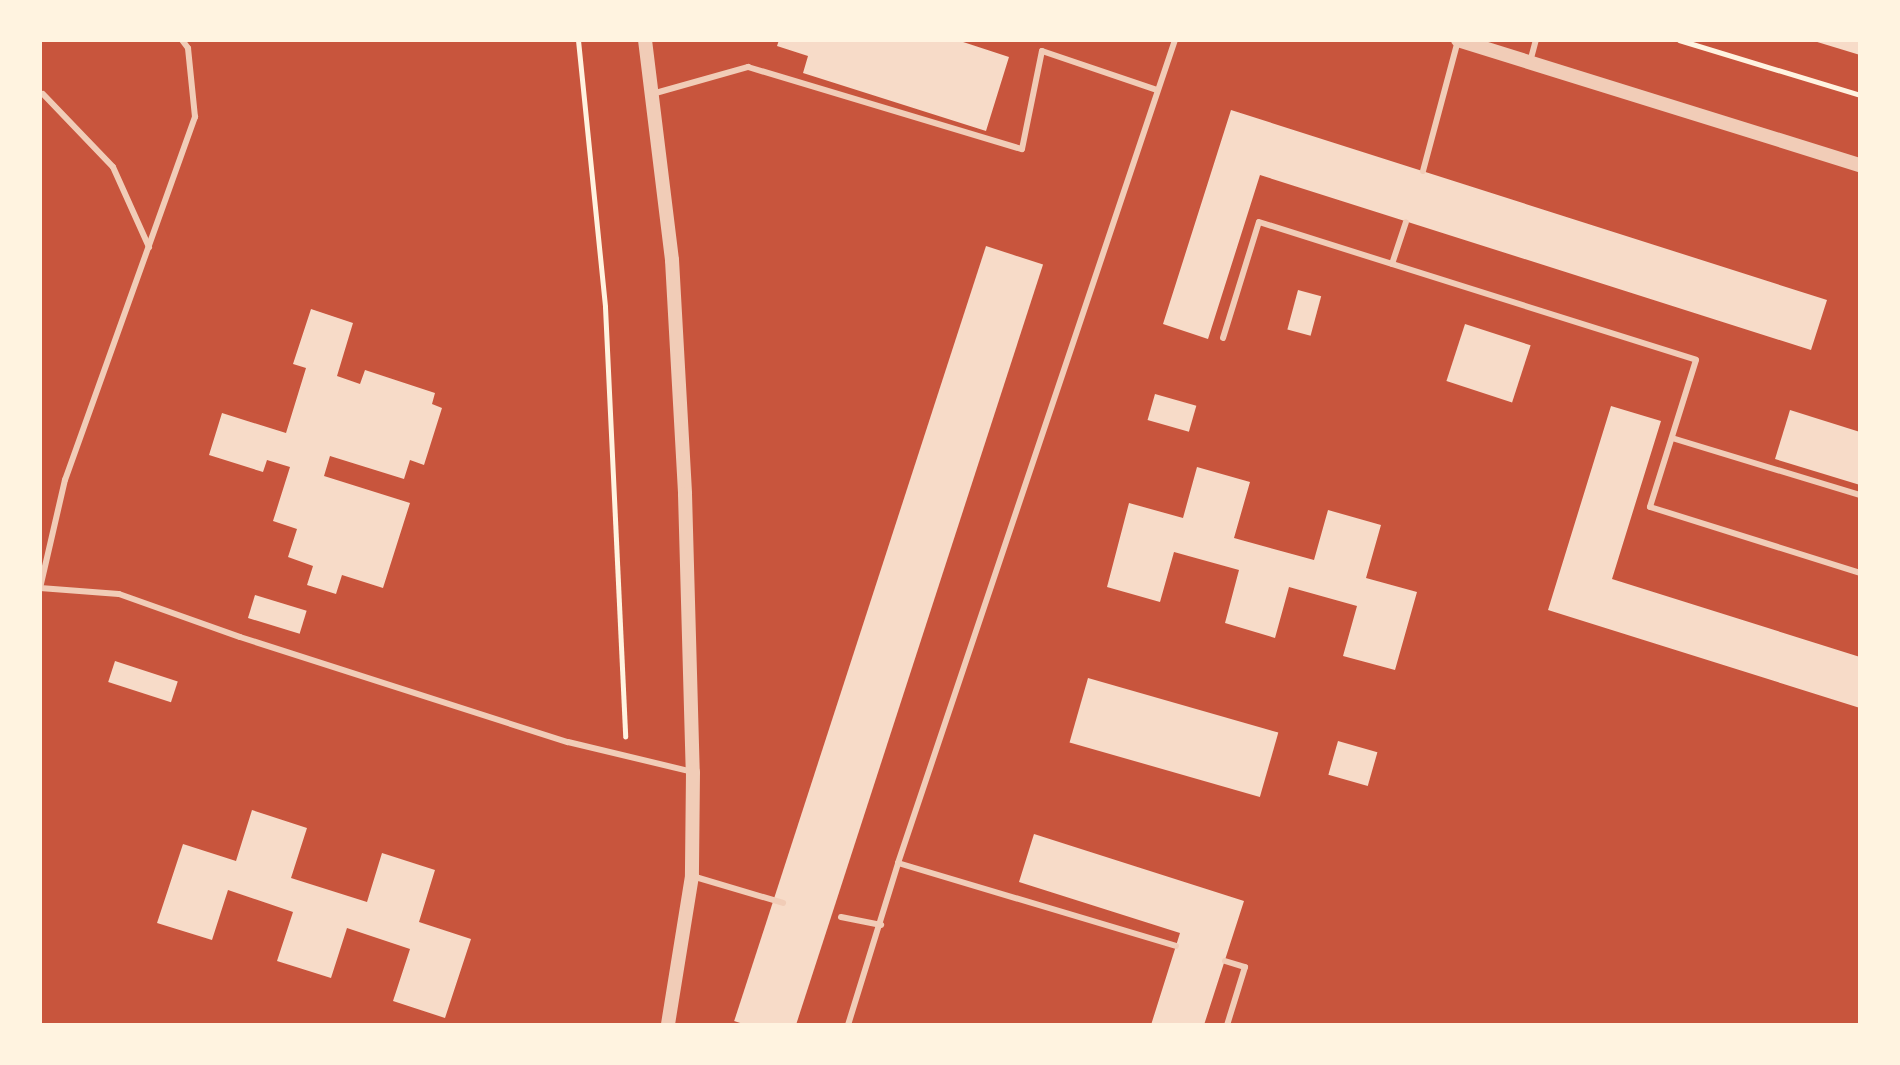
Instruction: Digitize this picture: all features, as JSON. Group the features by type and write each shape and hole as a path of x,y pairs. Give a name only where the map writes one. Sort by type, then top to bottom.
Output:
{"street":[{"path":"645,40 672,260 685,494 693,772 692,876 668,1025"},
{"path":"1458,40 1860,165"}],"lane":[{"path":"182,40 188,48 195,117 65,480 40,588 119,594 407,692 568,742 693,772"},
{"path":"848,1025 898,863 1175,40"},
{"path":"1423,171 1458,40"},
{"path":"1530,62 1536,40"},
{"path":"652,94 748,67 1022,149 1042,51 1157,90"},
{"path":"43,94 113,167 149,247"},
{"path":"1223,338 1259,222 1696,360 1650,507 1860,573"},
{"path":"1392,264 1406,222"},
{"path":"1672,438 1860,495"},
{"path":"898,863 1176,946"},
{"path":"692,876 783,903"},
{"path":"841,917 881,925"},
{"path":"1225,961 1245,967 1227,1025"}],"path":[{"path":"578,40 605,307 626,756"},
{"path":"1679,40 1860,95"}],"building":[{"path":"779,40 957,40 1009,57 986,131 803,73 808,56 777,46"},
{"path":"1814,40 1860,40 1860,55 1814,41"},
{"path":"1231,110 1827,300 1811,350 1260,175 1208,339 1163,324"},
{"path":"986,246 1043,265 796,1025 746,1025 734,1021"},
{"path":"1298,290 1321,296 1311,336 1287,330"},
{"path":"311,309 353,323 337,376 360,384 365,370 435,393 432,404 442,408 424,465 410,460 404,479 330,456 324,476 410,503 383,588 342,575 336,594 307,585 313,566 288,557 297,529 273,521 290,467 267,460 263,472 209,455 222,413 286,433 306,368 293,364"},
{"path":"1465,324 1531,345 1512,402 1446,381"},
{"path":"1155,394 1196,406 1189,432 1148,420"},
{"path":"1611,406 1661,421 1612,579 1860,657 1860,708 1548,610"},
{"path":"1790,410 1860,432 1860,485 1775,459"},
{"path":"1197,467 1250,482 1234,538 1314,560 1328,510 1381,525 1366,578 1417,592 1395,670 1343,656 1357,606 1289,587 1275,638 1225,623 1239,570 1174,552 1160,602 1107,587 1129,503 1183,518"},
{"path":"255,595 307,611 300,634 248,618"},
{"path":"115,661 178,681 171,702 108,682"},
{"path":"1088,678 1278,733 1260,797 1070,742"},
{"path":"1338,741 1377,752 1368,786 1328,775"},
{"path":"252,810 307,828 291,878 367,902 382,853 435,870 419,922 471,939 445,1018 393,1001 410,949 347,928 331,978 277,961 293,912 228,890 212,940 157,923 183,844 236,861"},
{"path":"1034,834 1244,901 1204,1025 1151,1025 1180,933 1019,882"}]}
